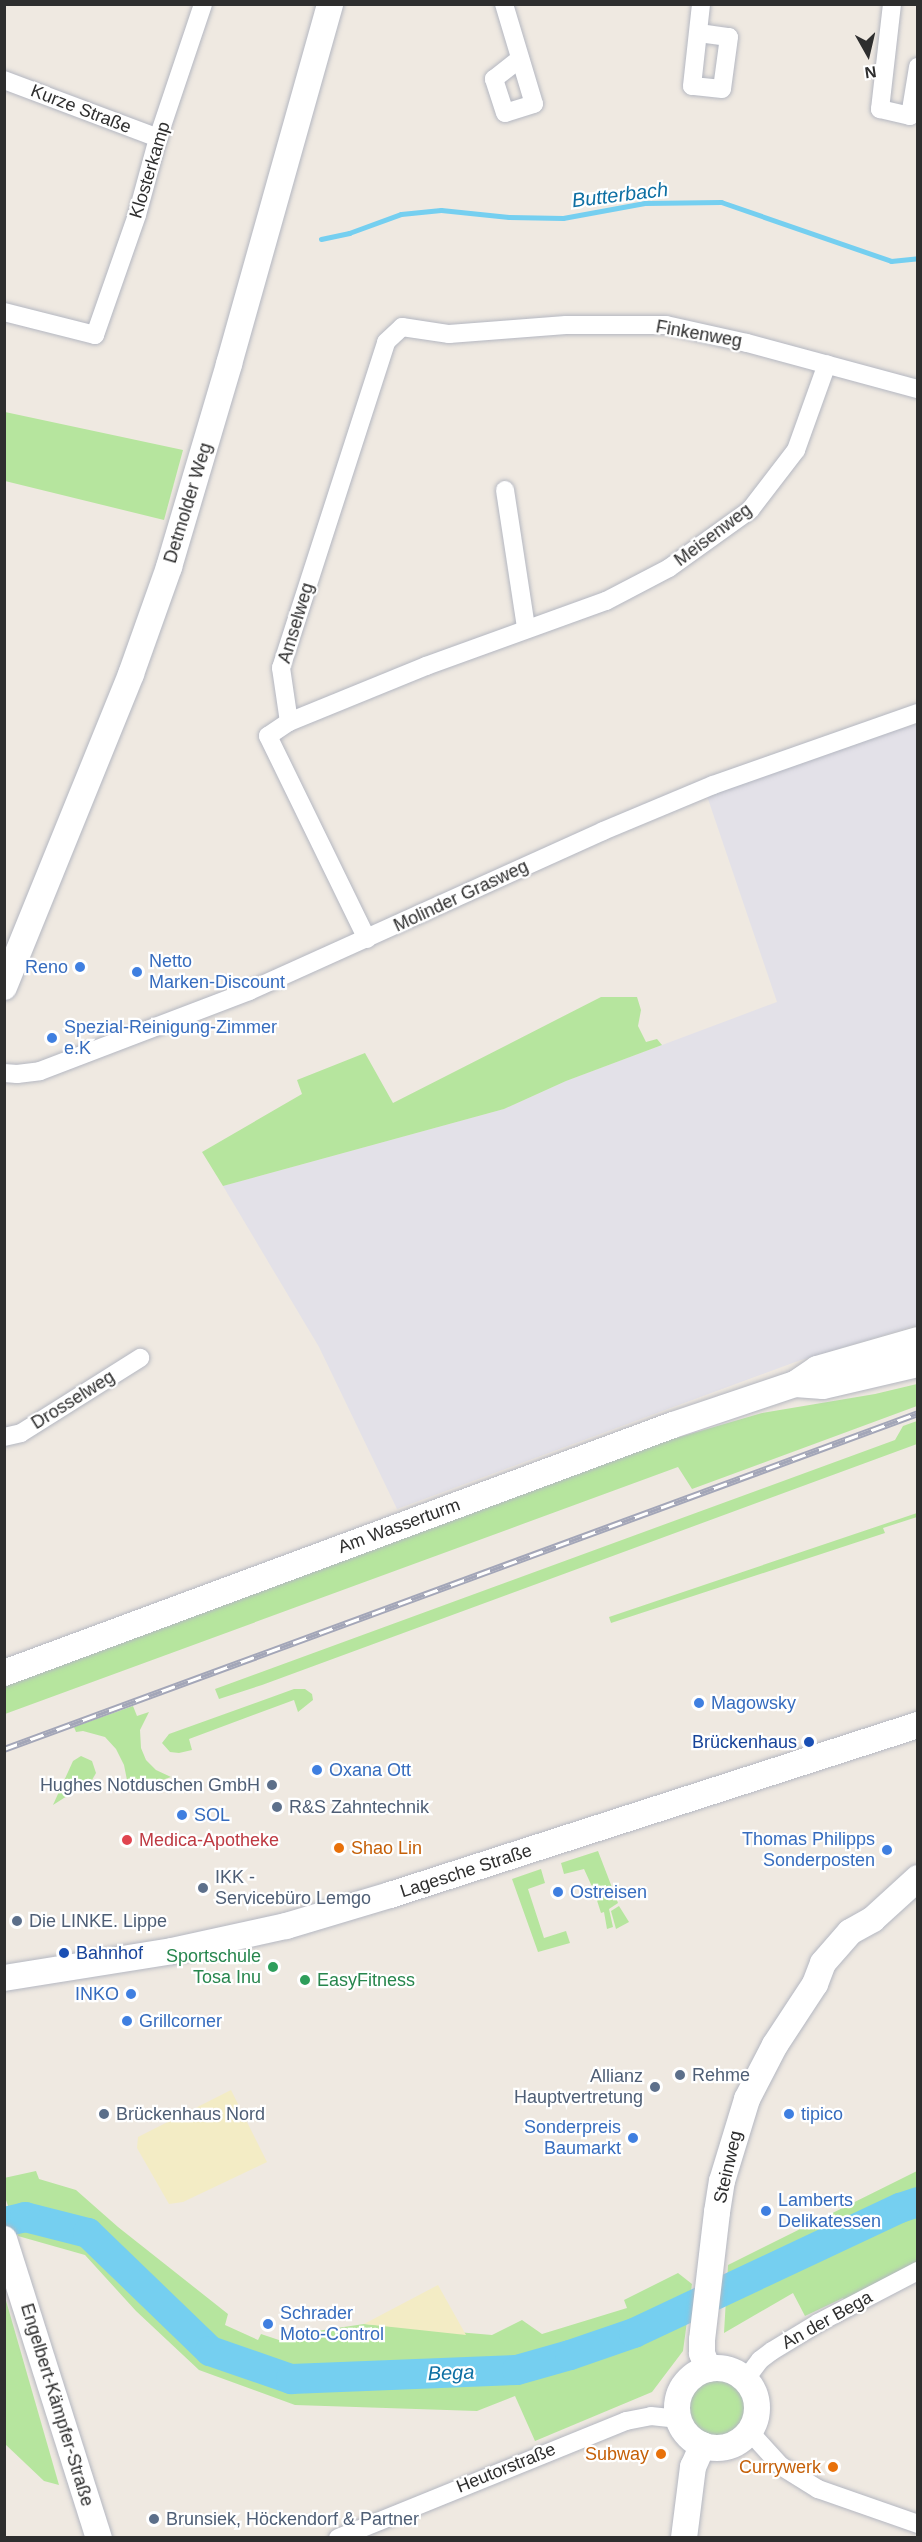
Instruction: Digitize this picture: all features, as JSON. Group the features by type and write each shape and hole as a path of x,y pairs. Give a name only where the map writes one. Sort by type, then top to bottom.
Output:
{"street":[{"name":"Klosterkamp","path":"4,312 95,335 137,215 159,138 203,4"},
{"name":"Detmolder Weg","path":"4,987 131,674 169,567 229,364 330,4"},
{"path":"504,4 520,59"},
{"path":"699,33 701,4"},
{"path":"886,62 918,67 910,116 880,109 892,4"},
{"name":"Kurze Straße","path":"4,80 159,138"},
{"name":"Finkenweg","path":"402,327 449,334 566,325 666,325 747,343 918,389"},
{"name":"Amselweg","path":"289,722 281,668 386,342 402,327"},
{"name":"Meisenweg","path":"289,722 526,628 606,601 669,568 750,510 796,450 827,364"},
{"path":"505,490 526,628"},
{"name":"Molinder Grasweg","path":"4,1073 40,1071 249,991 712,784 918,713"},
{"path":"289,722 268,736 367,939"},
{"name":"Am Wasserturm","path":"4,1673 673,1425 795,1384 817,1369 918,1341"},
{"name":"Drosselweg","path":"4,1437 21,1433 140,1358"},
{"name":"Am Wasserturm","path":"795,1384 823,1386 918,1364"},
{"name":"Lagesche Straße","path":"4,1978 172,1951 286,1926 390,1895 918,1725"},
{"name":"Steinweg","path":"708,2369 702,2353 702,2340 722,2181 744,2108 775,2045 815,1984 835,1968 867,1933 873,1919 918,1878"},
{"name":"Engelbert-Kämpfer-Straße","path":"7,2246 99,2538"},
{"name":"An der Bega","path":"745,2380 760,2360 772,2351 818,2323 918,2271"},
{"path":"708,2369 728,2370 745,2380 756,2400 757,2412 749,2432 742,2439 726,2447 703,2445 690,2437 679,2419 678,2399 682,2389 698,2373 708,2369"},
{"name":"Heutorstraße","path":"338,2538 626,2421 651,2416 679,2419"},
{"path":"749,2432 781,2466 818,2489 918,2524"},
{"path":"684,2538 693,2467 703,2445"}],"shaded area":[{"path":"917,724 917,1325 798,1361 397,1509 319,1347 223,1186 504,1109 566,1081 777,1002 707,796 854,743"}],"green space":[{"path":"5,412 183,450 164,520 5,481"},
{"path":"601,997 637,997 641,1010 638,1026 646,1042 657,1039 662,1045 566,1081 504,1109 223,1186 202,1152 302,1094 297,1080 365,1053 393,1103"},
{"path":"917,1384 917,1406 692,1489 678,1467 5,1714 5,1685 659,1443 762,1413 875,1394"},
{"path":"917,1421 917,1444 262,1685 219,1699 215,1689 895,1440 903,1426"},
{"path":"917,1513 917,1517 883,1528 885,1533 611,1623 609,1617"},
{"path":"294,1689 305,1689 312,1694 313,1700 298,1712 294,1700 189,1739 192,1750 179,1753 170,1752 162,1743 169,1734"},
{"path":"133,1706 137,1716 149,1712 140,1730 141,1748 146,1760 156,1770 171,1777 124,1793 127,1780 124,1765 116,1749 105,1737 83,1731 76,1732 74,1727"},
{"path":"81,1756 92,1761 96,1773 92,1780 53,1805 73,1761"},
{"path":"598,1851 618,1903 609,1909 613,1927 607,1929 604,1912 601,1913 584,1869 564,1874 561,1863"},
{"path":"541,1869 545,1883 528,1889 544,1938 566,1931 570,1943 538,1952 512,1879"},
{"path":"619,1906 629,1922 616,1929 611,1911"},
{"path":"36,2171 39,2179 76,2190 118,2227 228,2314 225,2325 258,2340 261,2334 282,2341 297,2334 364,2324 492,2335 522,2320 542,2334 627,2308 624,2300 678,2273 692,2284 683,2351 652,2392 535,2441 515,2396 477,2411 295,2405 199,2370 136,2311 85,2255 18,2236 5,2197 4,2178"},
{"path":"917,2171 917,2264 845,2302 843,2298 805,2316 793,2293 724,2333 728,2265"},
{"path":"4,2297 59,2485 44,2481 5,2444"},
{"path":"711,2380 723,2380 738,2388 746,2403 746,2415 738,2430 723,2438 711,2438 696,2430 688,2415 688,2403 696,2388"}],"sand":[{"path":"231,2090 267,2162 183,2202 169,2204 137,2148 138,2137"},
{"path":"438,2285 466,2335 364,2324"}],"waterway":[{"name":"Butterbach","path":"321,239 349,233 401,214 441,210 509,217 563,218 645,203 721,202 891,261 918,258"},
{"name":"Bega","path":"4,2222 25,2217 88,2233 210,2351 291,2379 517,2370 634,2333 900,2208 918,2202"}],"railway":[{"path":"4,1749 918,1413"}],"place":[{"name":"Reno","path":"80,967"},
{"name":"Netto Marken-Discount","path":"137,972"},
{"name":"Spezial-Reinigung-Zimmer e.K","path":"52,1038"},
{"name":"Magowsky","path":"699,1703"},
{"name":"Brückenhaus","path":"809,1742"},
{"name":"Oxana Ott","path":"317,1770"},
{"name":"Hughes Notduschen GmbH","path":"272,1785"},
{"name":"R&S Zahntechnik","path":"277,1807"},
{"name":"SOL","path":"182,1815"},
{"name":"Medica-Apotheke","path":"127,1840"},
{"name":"Shao Lin","path":"339,1848"},
{"name":"Thomas Philipps Sonderposten","path":"887,1850"},
{"name":"IKK - Servicebüro Lemgo","path":"203,1888"},
{"name":"Ostreisen","path":"558,1892"},
{"name":"Die LINKE. Lippe","path":"17,1921"},
{"name":"Bahnhof","path":"64,1953"},
{"name":"Sportschule Tosa Inu","path":"273,1967"},
{"name":"EasyFitness","path":"305,1980"},
{"name":"INKO","path":"131,1994"},
{"name":"Grillcorner","path":"127,2021"},
{"name":"Rehme","path":"680,2075"},
{"name":"Allianz Hauptvertretung","path":"655,2087"},
{"name":"Brückenhaus Nord","path":"104,2114"},
{"name":"tipico","path":"789,2114"},
{"name":"Sonderpreis Baumarkt","path":"633,2138"},
{"name":"Lamberts Delikatessen","path":"766,2211"},
{"name":"Schrader Moto-Control","path":"268,2324"},
{"name":"Subway","path":"661,2454"},
{"name":"Currywerk","path":"833,2467"},
{"name":"Brunsiek, Höckendorf & Partner","path":"154,2519"}]}
